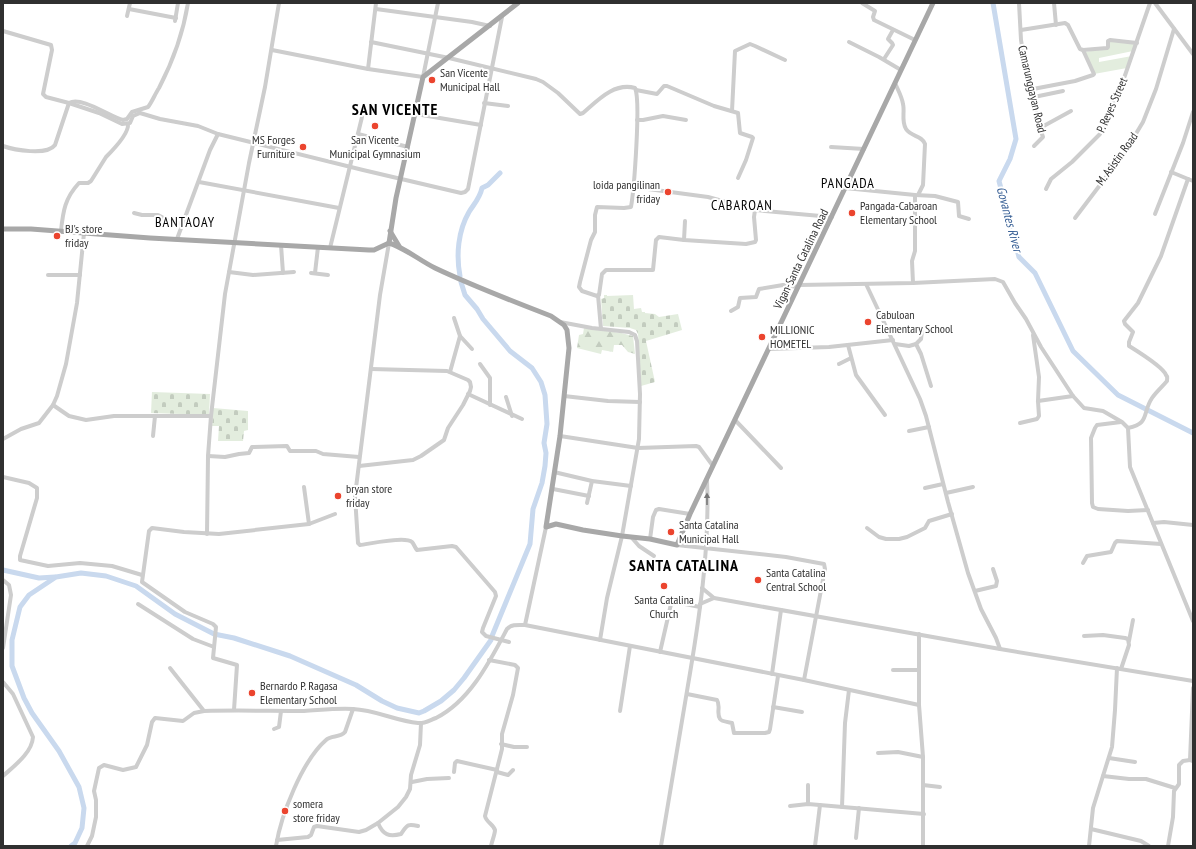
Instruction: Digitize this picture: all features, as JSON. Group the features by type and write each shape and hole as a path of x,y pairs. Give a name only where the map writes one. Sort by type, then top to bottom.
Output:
{"main road":[{"path":"389,243 390,231 423,77 502,17 518,3"},
{"name":"Vigan-Santa Catalina Road","path":"678,545 690,514 933,3"},
{"path":"3,229 84,232 177,239 373,250 389,243 399,246 433,267 551,316 560,322 566,330 569,348 560,436 546,527 556,524 583,530 632,538 650,539 678,545"},
{"path":"390,231 399,246"},
{"path":"548,516 556,524"}],"street":[{"path":"126,16 130,3"},
{"path":"128,9 176,20 178,3"},
{"path":"69,103 76,101 123,120 127,119 132,112 148,107 177,48 185,23 188,3"},
{"path":"207,534 208,456 211,416 225,294 243,191 266,87 279,3"},
{"path":"368,69 376,3"},
{"path":"272,50 368,69 423,77 438,3"},
{"path":"862,3 875,11 873,17 874,20 915,40"},
{"name":"Camarunggayan Road","path":"1019,3 1026,69 1033,89 1037,119 1043,138 1034,146"},
{"path":"1054,3 1056,25"},
{"name":"P. Reyes Street","path":"1046,189 1054,176 1072,162 1099,136 1122,84 1150,3"},
{"path":"1155,3 1193,54"},
{"path":"376,9 472,22 490,26"},
{"path":"62,231 62,218 67,200 79,183 88,183 91,181 127,130 128,124 133,116 140,113 160,119 198,126 218,134 401,180 460,193 465,192 468,189 502,17"},
{"path":"1021,30 1063,23 1067,24 1080,49 1083,50 1094,74 1075,81 1033,89"},
{"name":"M. Asistin Road","path":"1075,218 1128,148 1143,122 1156,90 1174,29"},
{"path":"884,59 893,45 888,39 893,30"},
{"path":"3,31 51,45 52,50 43,94 46,97 99,113 122,124 128,124"},
{"path":"1083,50 1107,48 1108,41 1110,40 1137,43"},
{"path":"371,42 427,53 491,69 525,75 543,82 558,93 580,114 614,89 629,87 635,88 636,90 657,94 664,86 667,86 714,106 739,114 740,132 753,138 738,178"},
{"path":"849,42 884,59 901,70"},
{"path":"732,111 735,51 750,44 785,60"},
{"path":"895,83 903,104 903,120 905,127 910,134 922,139 925,144 922,189 916,195 915,251 912,261 913,283"},
{"path":"598,295 582,291 579,287 591,240 595,232 595,215 597,206 630,208 633,187 637,120 636,90"},
{"path":"1034,97 1064,91"},
{"path":"3,146 11,149 33,151 52,148 55,145 69,103"},
{"path":"484,103 508,106"},
{"path":"1040,128 1071,111"},
{"path":"1156,214 1193,112"},
{"path":"416,114 481,124"},
{"path":"637,120 663,116 686,120"},
{"path":"330,248 362,118"},
{"path":"177,239 210,150 218,134"},
{"path":"358,134 408,147"},
{"path":"831,146 864,148"},
{"path":"1171,172 1193,181"},
{"path":"1128,428 1138,426 1145,417 1150,402 1166,381 1167,376 1162,369 1129,346 1133,331 1125,324 1124,321 1138,303 1162,252 1188,179"},
{"path":"199,182 339,208"},
{"path":"633,187 708,197 755,210 832,217"},
{"path":"845,188 934,196 958,202 959,216 969,219"},
{"path":"601,329 598,295 600,294 602,274 604,271 652,270 657,238 746,244 755,242 755,210"},
{"path":"134,213 142,215 158,215 169,221 182,224"},
{"path":"684,240 685,221"},
{"path":"3,439 20,429 39,423 53,405 59,391 66,364 77,303 84,232"},
{"path":"389,243 359,457 355,502 359,545 408,540 412,542 417,550 452,546 456,547 494,592 496,597 482,632 486,636 509,642"},
{"path":"281,245 284,273"},
{"path":"318,247 313,273 328,275"},
{"path":"229,272 253,275 294,272"},
{"path":"48,275 80,275"},
{"path":"731,310 738,307 740,298 756,297 759,289 783,285 799,286 1001,280 1005,284 1041,347 1073,396 1084,408 1103,411 1122,422 1128,428 1128,456 1130,467 1193,621"},
{"path":"866,284 917,390 929,427 943,484 974,591 1000,649"},
{"path":"454,318 460,336 472,349"},
{"path":"560,322 572,325 629,332 636,338 640,402 638,448 622,536 607,598 600,640"},
{"path":"568,336 572,325"},
{"path":"769,349 848,346 894,342 909,346 916,344 920,339 922,330"},
{"path":"1020,423 1037,419 1039,417 1039,377 1032,331"},
{"path":"450,372 460,336"},
{"path":"916,344 921,354 931,386"},
{"path":"848,346 857,378 884,415"},
{"path":"839,364 851,358"},
{"path":"480,364 490,378 490,405"},
{"path":"359,466 407,461 421,456 445,439 448,428 472,387 470,382 450,372 371,369"},
{"path":"468,394 512,416 522,419"},
{"path":"564,396 608,401 640,402"},
{"path":"1038,401 1073,396"},
{"path":"506,397 512,416"},
{"path":"53,405 69,416 86,420 114,416 211,416"},
{"path":"153,436 154,416"},
{"path":"735,420 781,468"},
{"path":"1122,422 1099,424 1095,428 1091,440 1093,476 1092,504 1098,510 1148,510"},
{"path":"909,431 929,427"},
{"path":"560,436 638,448 696,446 699,447 713,466"},
{"path":"208,456 226,457 249,453 252,447 287,446 290,451 316,451 323,454 359,457"},
{"path":"554,472 592,481 631,486"},
{"path":"3,477 29,483 37,488 37,498 20,560 48,566 80,563 112,566 142,575"},
{"path":"661,846 693,658 700,606 706,548 707,479"},
{"path":"587,503 592,481"},
{"path":"925,488 943,484"},
{"path":"304,487 309,524"},
{"path":"946,493 973,487"},
{"path":"553,489 589,496"},
{"path":"650,539 653,517 656,510 660,509 690,514"},
{"path":"234,710 237,665 214,659 216,627 213,624 185,612 155,590 143,584 142,575 150,529 207,534 265,530 309,524 335,514"},
{"path":"867,528 879,537 886,539 903,538 925,528 929,521 952,514"},
{"path":"1153,523 1164,522 1193,525"},
{"path":"525,625 546,527"},
{"path":"682,535 686,546"},
{"path":"632,538 639,546 654,556"},
{"path":"1083,563 1085,558 1089,555 1112,552 1117,541 1162,544"},
{"path":"678,545 786,557 824,564 804,680"},
{"path":"974,591 996,586 997,581 993,569"},
{"path":"3,580 9,585 11,595 3,648"},
{"path":"702,588 714,598 1000,649 1193,681"},
{"path":"660,652 671,604 675,602 700,606 714,598"},
{"path":"138,604 182,633 214,647"},
{"path":"772,674 782,610"},
{"path":"1089,846 1093,808 1109,758 1113,740 1119,668 1129,645 1133,620"},
{"path":"87,846 92,836 96,817 96,800 94,791 99,768 104,765 123,770 136,766 147,745 152,722 155,718 183,721 194,713 204,711 353,709 376,712 396,719 421,723 438,717 450,709 475,683 510,625 525,625 804,680 919,705"},
{"path":"919,634 919,705 924,814 923,846"},
{"path":"1084,636 1103,635 1125,638 1129,641"},
{"path":"620,711 630,646"},
{"path":"490,660 515,665 518,668 513,695 502,734 501,752 486,816 488,822 495,830 491,846"},
{"path":"170,668 204,711"},
{"path":"893,670 919,670"},
{"path":"686,694 717,700 719,703 719,718 722,721 732,724 734,733 763,734 768,732 770,729 778,676"},
{"path":"3,682 13,694 33,737 32,744 24,755 3,776"},
{"path":"1168,846 1173,817 1173,796 1175,788 1179,784 1180,763 1183,761 1191,761 1191,703 1193,688"},
{"path":"842,807 845,723 849,690"},
{"path":"773,708 802,712"},
{"path":"276,846 282,818 299,778 309,761 328,738 344,734 353,709"},
{"path":"274,729 279,728 281,711"},
{"path":"277,840 308,837 311,835 314,827 317,826 359,832 378,823 398,807 404,800 412,782 412,775 420,745 421,723"},
{"path":"502,744 514,747 528,747"},
{"path":"878,753 895,752 922,757"},
{"path":"1109,758 1135,762"},
{"path":"454,772 455,763 457,761 508,775 513,770"},
{"path":"1103,776 1146,779 1175,788"},
{"path":"412,782 427,779 449,778"},
{"path":"923,785 940,787"},
{"path":"808,786 808,804"},
{"path":"790,806 808,804 924,814"},
{"path":"815,846 820,805"},
{"path":"856,838 859,808"},
{"path":"378,823 383,832 389,835 401,834 406,826 410,824 418,826"},
{"path":"1091,829 1141,841 1149,846"}],"green space":[{"path":"1110,41 1135,44 1133,51 1099,58 1099,62 1132,56 1127,68 1094,74 1085,52 1109,48"},
{"path":"604,295 633,295 634,309 641,308 642,312 655,314 659,317 678,314 682,330 646,341 655,382 641,386 638,334 636,330 630,328 603,326 601,299 604,298"},
{"path":"584,328 633,336 635,354 628,352 622,345 614,345 613,352 602,350 601,354 577,348 579,335 583,334"},
{"path":"152,392 210,394 209,415 151,413"},
{"path":"213,408 248,411 248,430 244,431 243,441 218,441 219,426 212,426"}],"waterway":[{"name":"Govantes River","path":"993,3 1016,139 1010,159 999,181 1019,257 1035,273 1073,351 1118,395 1193,433"},
{"path":"460,276 458,252 460,235 465,219 478,198 482,188 488,185 500,173"},
{"path":"461,282 465,295 483,319 510,351 532,368 541,382 545,395 547,424 544,443 546,453 545,466 542,483 533,509 530,544 492,636"},
{"path":"3,570 39,578 55,577"},
{"path":"71,846 75,843 82,828 84,808 79,787 59,751 32,713 24,698 12,666 12,640 20,607 29,595 56,577 81,573 106,576 136,586 175,614 214,634 234,638 290,656 356,685 382,701 397,708 419,713 441,701 454,690 491,640"}],"place":[{"name":"San Vicente Municipal Hall","path":"432,80"},
{"name":"San Vicente Municipal Gymnasium","path":"375,126"},
{"name":"MS Forges Furniture","path":"303,147"},
{"name":"loida pangilinan friday","path":"668,192"},
{"name":"Pangada-Cabaroan Elementary School","path":"852,213"},
{"name":"BJ's store friday","path":"57,236"},
{"name":"Cabuloan Elementary School","path":"868,322"},
{"name":"MILLIONIC HOMETEL","path":"762,337"},
{"name":"bryan store friday","path":"338,496"},
{"name":"Santa Catalina Municipal Hall","path":"671,532"},
{"name":"Santa Catalina Central School","path":"758,580"},
{"name":"Santa Catalina Church","path":"664,586"},
{"name":"Bernardo P. Ragasa Elementary School","path":"252,693"},
{"name":"somera store friday","path":"285,811"}],"district":[{"name":"SAN VICENTE","path":"395,109"},
{"name":"PANGADA","path":"848,183"},
{"name":"CABAROAN","path":"742,205"},
{"name":"BANTAOAY","path":"185,222"},
{"name":"SANTA CATALINA","path":"684,565"}]}
